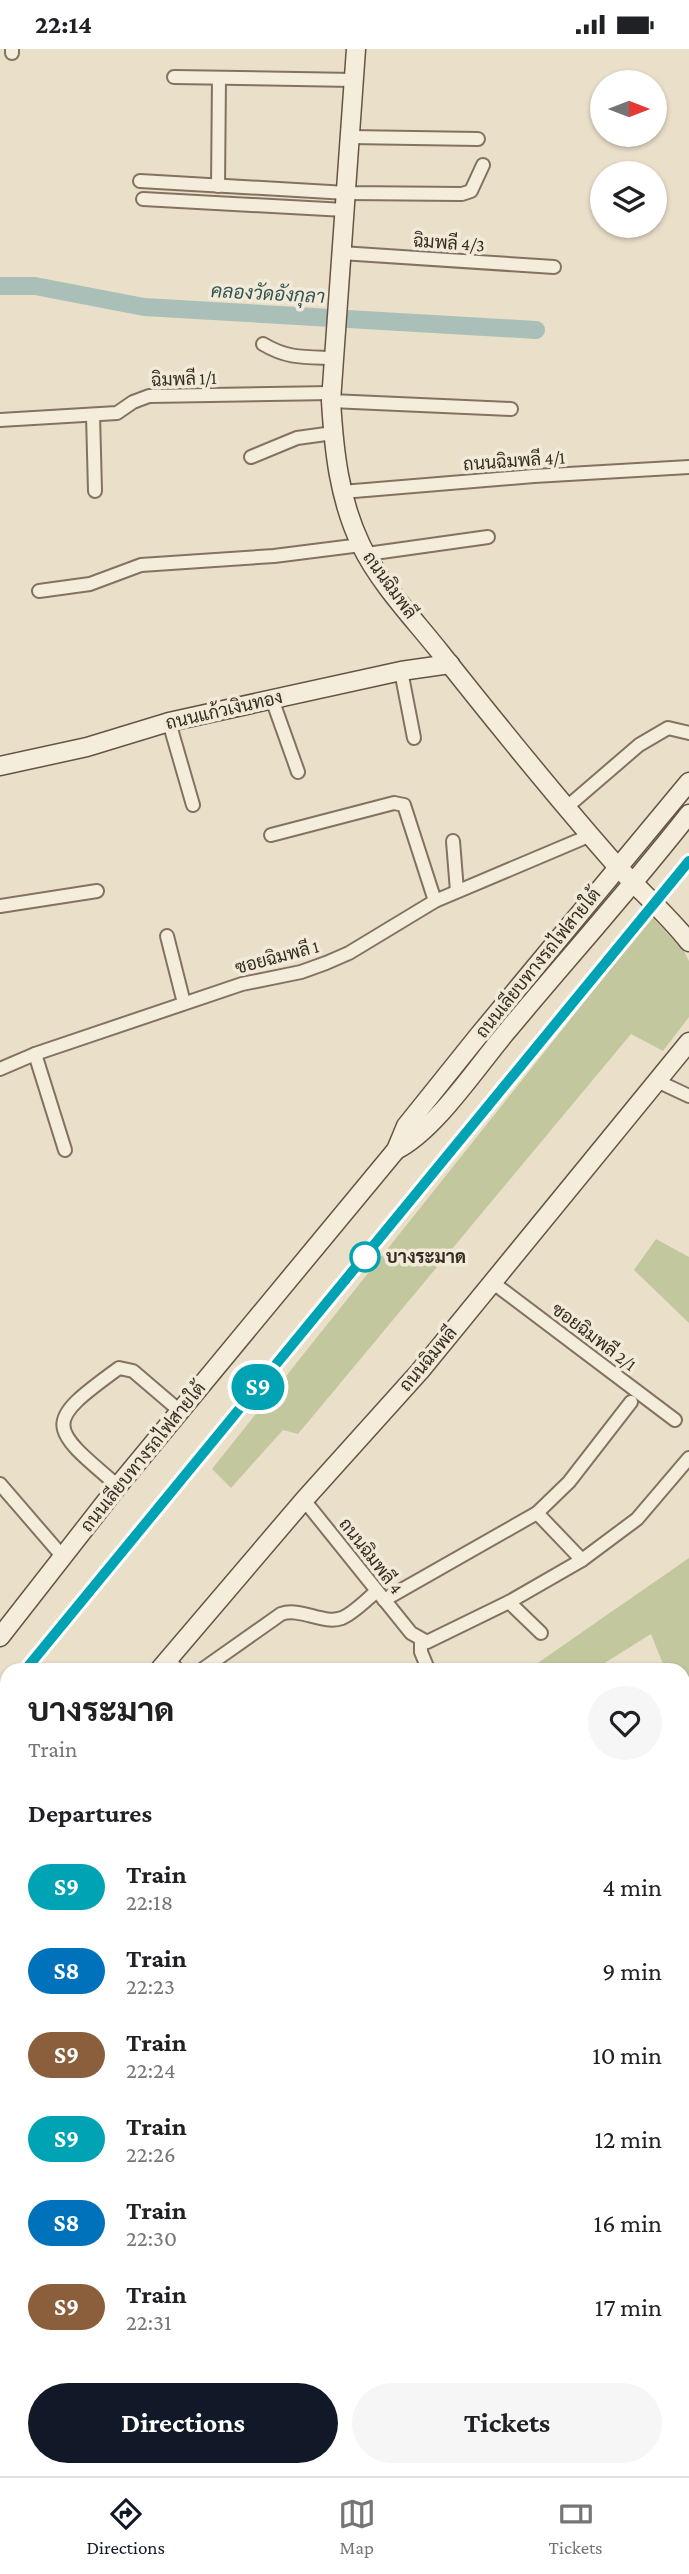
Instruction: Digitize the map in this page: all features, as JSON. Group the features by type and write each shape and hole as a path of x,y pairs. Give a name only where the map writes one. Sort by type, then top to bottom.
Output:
{"street":[{"name":"ถนนฉิมพลี","path":"356,49 331,397 333,433 342,492 364,549 450,664 591,835 689,942"},
{"path":"174,77 354,80"},
{"path":"218,186 219,78"},
{"path":"350,137 478,139"},
{"path":"143,199 346,201 462,194 471,191 483,165"},
{"path":"140,181 218,186 346,201"},
{"name":"ฉิมพลี 4/3","path":"341,253 554,267"},
{"path":"263,344 281,354 334,358"},
{"name":"ฉิมพลี 1/1","path":"0,420 117,413 133,402 149,396 331,397 511,409"},
{"path":"93,415 94,491"},
{"path":"250,457 297,438 333,433"},
{"name":"ถนนฉิมพลี 4/1","path":"342,492 534,476 689,467"},
{"path":"39,591 90,584 141,565 488,537"},
{"name":"ถนนแก้วเงินทอง","path":"0,766 87,747 169,722 401,671 450,664"},
{"path":"401,671 414,738"},
{"path":"272,699 298,772"},
{"path":"169,722 193,805"},
{"path":"568,807 639,745 668,728 689,733"},
{"name":"ถนนเลียบทางรถไฟสายใต้","path":"0,1637 118,1486 396,1150 406,1126 617,865 689,782"},
{"path":"271,835 394,803 404,805 435,901"},
{"name":"ถนนเลียบทางรถไฟสายใต้","path":"396,1150 410,1143 440,1112 591,930 635,884 689,814"},
{"name":"ซอยฉิมพลี 1","path":"0,1069 35,1054 184,1003 243,984 301,972 326,963 349,953 435,901 591,835"},
{"path":"453,841 457,891"},
{"path":"0,906 97,891"},
{"path":"167,936 184,1003"},
{"name":"ถนนฉิมพลี","path":"170,1663 304,1500 419,1371 689,1042"},
{"path":"35,1054 65,1150"},
{"path":"657,1081 689,1095"},
{"name":"ซอยฉิมพลี 2/1","path":"492,1282 675,1420"},
{"path":"118,1486 72,1445 63,1430 65,1413 80,1395 119,1368 133,1371 181,1412"},
{"path":"212,1663 281,1614 290,1611 334,1620 343,1618 381,1595 537,1513 569,1482 631,1402"},
{"path":"416,1637 427,1642 440,1638 582,1560 637,1519 689,1458"},
{"path":"0,1484 63,1557"},
{"name":"ถนนฉิมพลี 4","path":"304,1500 416,1637"},
{"path":"537,1513 582,1560"},
{"path":"509,1602 541,1633"},
{"path":"416,1637 426,1663"}],"green space":[{"path":"652,917 684,951 689,961 689,1017 663,1051 631,1034 298,1434 283,1430 231,1488 212,1469"},
{"path":"656,1239 689,1257 689,1323 634,1270"},
{"path":"689,1558 689,1663 663,1663 651,1634 605,1663 538,1663"}],"waterway":[{"name":"คลองวัดอังกุลา","path":"0,286 35,286 144,307 536,330"}],"railway":[{"path":"31,1663 689,861"}],"train":[{"name":"S9","path":"31,1663 689,861"}],"place":[{"name":"บางระมาด","path":"365,1257"}]}
